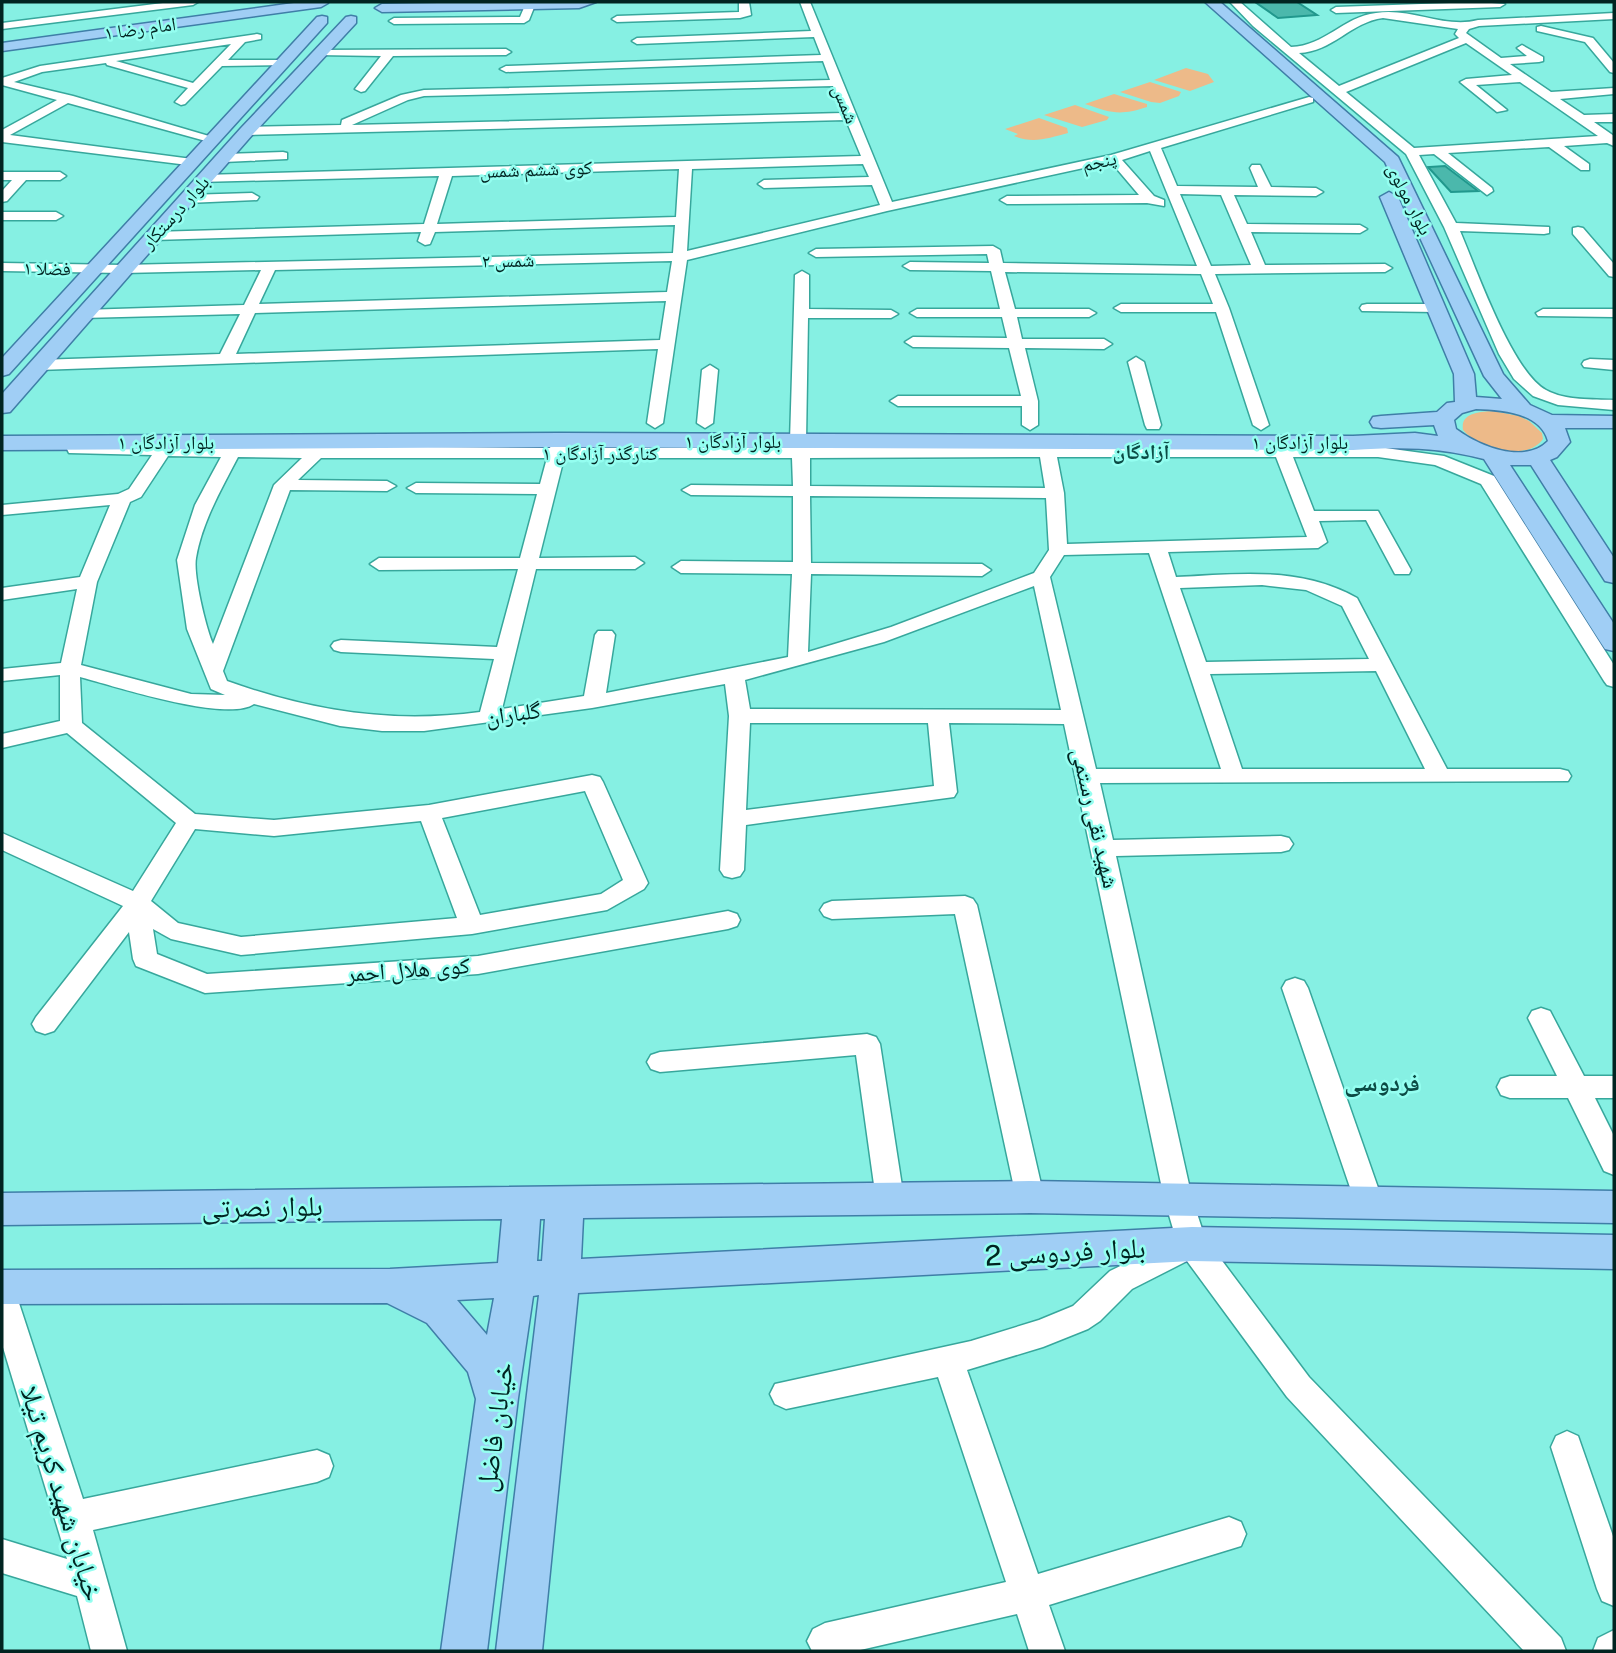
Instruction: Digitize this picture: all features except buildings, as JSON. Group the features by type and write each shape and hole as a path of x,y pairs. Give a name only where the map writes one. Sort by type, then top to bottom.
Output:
{"main road":[{"path":"318,9 351,20 376,14 379,5 530,5 589,2"},
{"name":"بلوار مولوی","path":"1197,2 1309,100 1392,160 1494,376 1523,410"},
{"name":"بلوار مولوی","path":"1217,4 1366,142 1464,374 1466,405"},
{"name":"بلوار درستکار","path":"2,370 283,63 318,9"},
{"name":"امام رضا ۱","path":"2,47 318,9"},
{"name":"امام رضا ۱","path":"2,57 318,9"},
{"name":"بلوار درستکار","path":"2,407 247,131 351,20"},
{"path":"283,63 316,58"},
{"path":"1458,362 1475,366 1488,363"},
{"path":"1464,446 1446,432 1443,418 1448,412 1466,405 1488,403 1523,410 1547,421 1614,422"},
{"name":"بلوار آزادگان ۱","path":"2,443 558,446 799,439 1041,439 1348,433 1443,418"},
{"path":"1547,421 1559,435 1559,442 1555,448 1537,457 1614,576"},
{"name":"بلوار آزادگان ۱","path":"2,428 705,423 799,439"},
{"name":"بلوار آزادگان ۱","path":"1041,439 1153,425 1261,425 1348,433 1412,448 1464,446 1493,456 1537,457"},
{"path":"1559,442 1614,442"},
{"path":"1493,456 1614,643"},
{"name":"بلوار فردوسی 2","path":"522,1203 1030,1197 1614,1207"},
{"name":"خیابان فاضل","path":"464,1651 497,1398 516,1281 522,1203"},
{"name":"بلوار نصرتی","path":"2,1209 522,1203"},
{"name":"خیابان فاضل","path":"519,1651 560,1279 565,1203"},
{"name":"بلوار فردوسی 2","path":"516,1281 1192,1244 1614,1252"},
{"path":"2,1287 390,1286 516,1281"},
{"path":"390,1286 442,1310 485,1363 497,1398"}],"street":[{"path":"2,26 88,9 104,2"},
{"path":"2,15 193,2"},
{"path":"617,19 740,15 747,13 744,2"},
{"name":"شمس","path":"804,2 887,207"},
{"path":"1236,2 1257,24 1411,152 1451,227 1507,354 1520,376 1539,393 1564,402 1614,405"},
{"path":"1589,2 1613,18"},
{"path":"1336,10 1501,3 1502,15 1516,21 1589,40 1614,69"},
{"path":"394,21 524,20 530,5"},
{"path":"88,9 98,34"},
{"path":"1290,50 1318,48 1373,16 1406,18 1466,33 1522,78 1613,141"},
{"path":"1338,90 1466,33 1516,21 1613,18"},
{"path":"1234,20 1257,24"},
{"path":"637,41 817,34"},
{"path":"2,82 40,69 257,37"},
{"path":"181,102 241,40"},
{"path":"1499,61 1544,63 1522,48"},
{"path":"316,58 390,52 506,52"},
{"path":"361,89 390,52"},
{"path":"506,69 827,58"},
{"path":"101,60 195,87"},
{"path":"219,63 283,63"},
{"path":"1501,110 1465,82 1522,78"},
{"path":"2,82 213,138"},
{"path":"333,129 413,95 475,87 837,83"},
{"path":"1548,96 1614,91"},
{"path":"2,137 69,98"},
{"name":"پنجم","path":"887,207 1114,158 1309,100"},
{"path":"247,131 850,116"},
{"path":"1582,119 1614,118"},
{"path":"2,137 192,163"},
{"path":"1411,152 1613,141"},
{"path":"1552,143 1585,167"},
{"path":"1154,147 1222,308 1261,425"},
{"path":"1438,151 1487,191"},
{"path":"223,158 283,156"},
{"path":"1114,158 1149,199"},
{"name":"کوی ششم شمس","path":"204,179 868,160"},
{"path":"655,423 680,257 686,165"},
{"path":"1256,168 1267,192"},
{"path":"421,261 428,229 447,172"},
{"path":"2,176 60,176"},
{"path":"2,198 23,176"},
{"path":"764,184 876,181"},
{"path":"1172,190 1316,192"},
{"path":"1226,191 1260,270"},
{"path":"187,199 252,197"},
{"path":"1007,200 1149,199 1181,212"},
{"name":"شمس ۲","path":"123,269 680,257 887,207"},
{"path":"2,216 56,216"},
{"path":"153,236 682,221"},
{"path":"1451,227 1544,230"},
{"path":"1243,228 1360,229"},
{"path":"1578,230 1614,273"},
{"path":"816,253 993,250 1055,493 1058,550 1041,577"},
{"path":"226,358 270,266"},
{"path":"910,266 1206,270 1385,268"},
{"name":"فضلا ۱","path":"2,267 123,269"},
{"path":"798,661 803,570 799,439 802,275"},
{"path":"82,314 674,296"},
{"path":"1121,308 1222,308"},
{"path":"1367,308 1437,308"},
{"path":"801,313 891,314"},
{"path":"917,313 1089,313"},
{"path":"1543,313 1614,313"},
{"path":"913,342 1104,344"},
{"path":"38,365 667,344"},
{"path":"1136,362 1153,425"},
{"path":"1590,364 1614,365"},
{"path":"705,423 710,370"},
{"path":"1523,410 1539,393"},
{"path":"898,401 1030,401"},
{"path":"1041,439 1283,454 1378,452 1412,448 1488,480 1614,681"},
{"name":"کنارگذر آزادگان ۱","path":"2,443 65,449 317,453 558,446"},
{"path":"489,717 558,446"},
{"path":"2,510 122,499 135,493 163,451"},
{"path":"212,671 197,629 186,560 204,505 232,452"},
{"path":"212,671 283,485 317,453"},
{"path":"1058,550 1318,542 1310,516 1283,454"},
{"path":"1488,480 1493,456"},
{"path":"283,485 387,486"},
{"path":"416,488 547,489"},
{"path":"691,490 1055,493"},
{"path":"71,726 70,668 88,582 122,499"},
{"path":"1310,516 1372,515 1402,570"},
{"path":"1156,545 1234,776"},
{"path":"379,564 635,563"},
{"path":"681,567 982,570"},
{"name":"گلباران","path":"212,671 218,685 270,703 342,720 385,725 489,717 594,701 798,661 877,638 1041,577"},
{"name":"شهید نقی رستمی","path":"1041,577 1103,848 1178,1198"},
{"path":"1168,583 1282,580 1318,586 1350,602 1440,776"},
{"path":"2,594 88,582"},
{"path":"594,701 605,635"},
{"path":"341,646 505,653"},
{"path":"1198,668 1384,665"},
{"path":"2,675 70,668 191,700 270,703"},
{"path":"732,870 740,716 734,675"},
{"path":"740,716 1074,717"},
{"path":"735,819 946,792 938,717"},
{"path":"2,741 71,726"},
{"path":"2,841 138,903 171,930 241,946 472,925 607,901 636,883 592,782 429,814 274,828 189,821 71,726"},
{"path":"1087,776 1560,776"},
{"path":"429,814 472,925"},
{"path":"45,1024 138,903 189,821"},
{"path":"1103,848 1281,844"},
{"name":"کوی هلال احمر","path":"138,903 145,959 205,984 478,965 728,920"},
{"path":"832,910 965,905 1030,1197"},
{"path":"1295,988 1369,1202"},
{"path":"1541,1018 1614,1163"},
{"path":"660,1062 867,1044 890,1199"},
{"path":"1510,1087 1614,1087"},
{"path":"1178,1198 1192,1244 1298,1387 1548,1651"},
{"path":"786,1394 948,1360 1053,1329 1081,1317 1104,1299 1119,1281 1192,1244"},
{"name":"خیابان شهید کریم تیلا","path":"2,1297 8,1339 73,1518 109,1651"},
{"path":"948,1360 1047,1651"},
{"path":"1567,1447 1614,1590"},
{"path":"73,1518 317,1466"},
{"path":"825,1642 1027,1594 1229,1534"},
{"path":"2,1556 91,1583"}],"shaded area":[{"path":"1186,68 1208,74 1214,82 1190,91 1154,80"},
{"path":"1150,82 1181,92 1179,96 1160,103 1120,92"},
{"path":"1114,94 1147,104 1147,107 1116,112 1085,104"},
{"path":"1075,105 1109,117 1107,120 1082,127 1044,115"},
{"path":"1039,118 1067,128 1068,133 1028,140 1014,136 1018,134 1005,129"},
{"path":"1493,411 1519,416 1529,421 1542,433 1543,439 1525,450 1502,450 1479,442 1463,430 1468,416"}],"district":[{"name":"آزادگان","path":"1141,451"},
{"name":"فردوسی","path":"1382,1082"}]}
